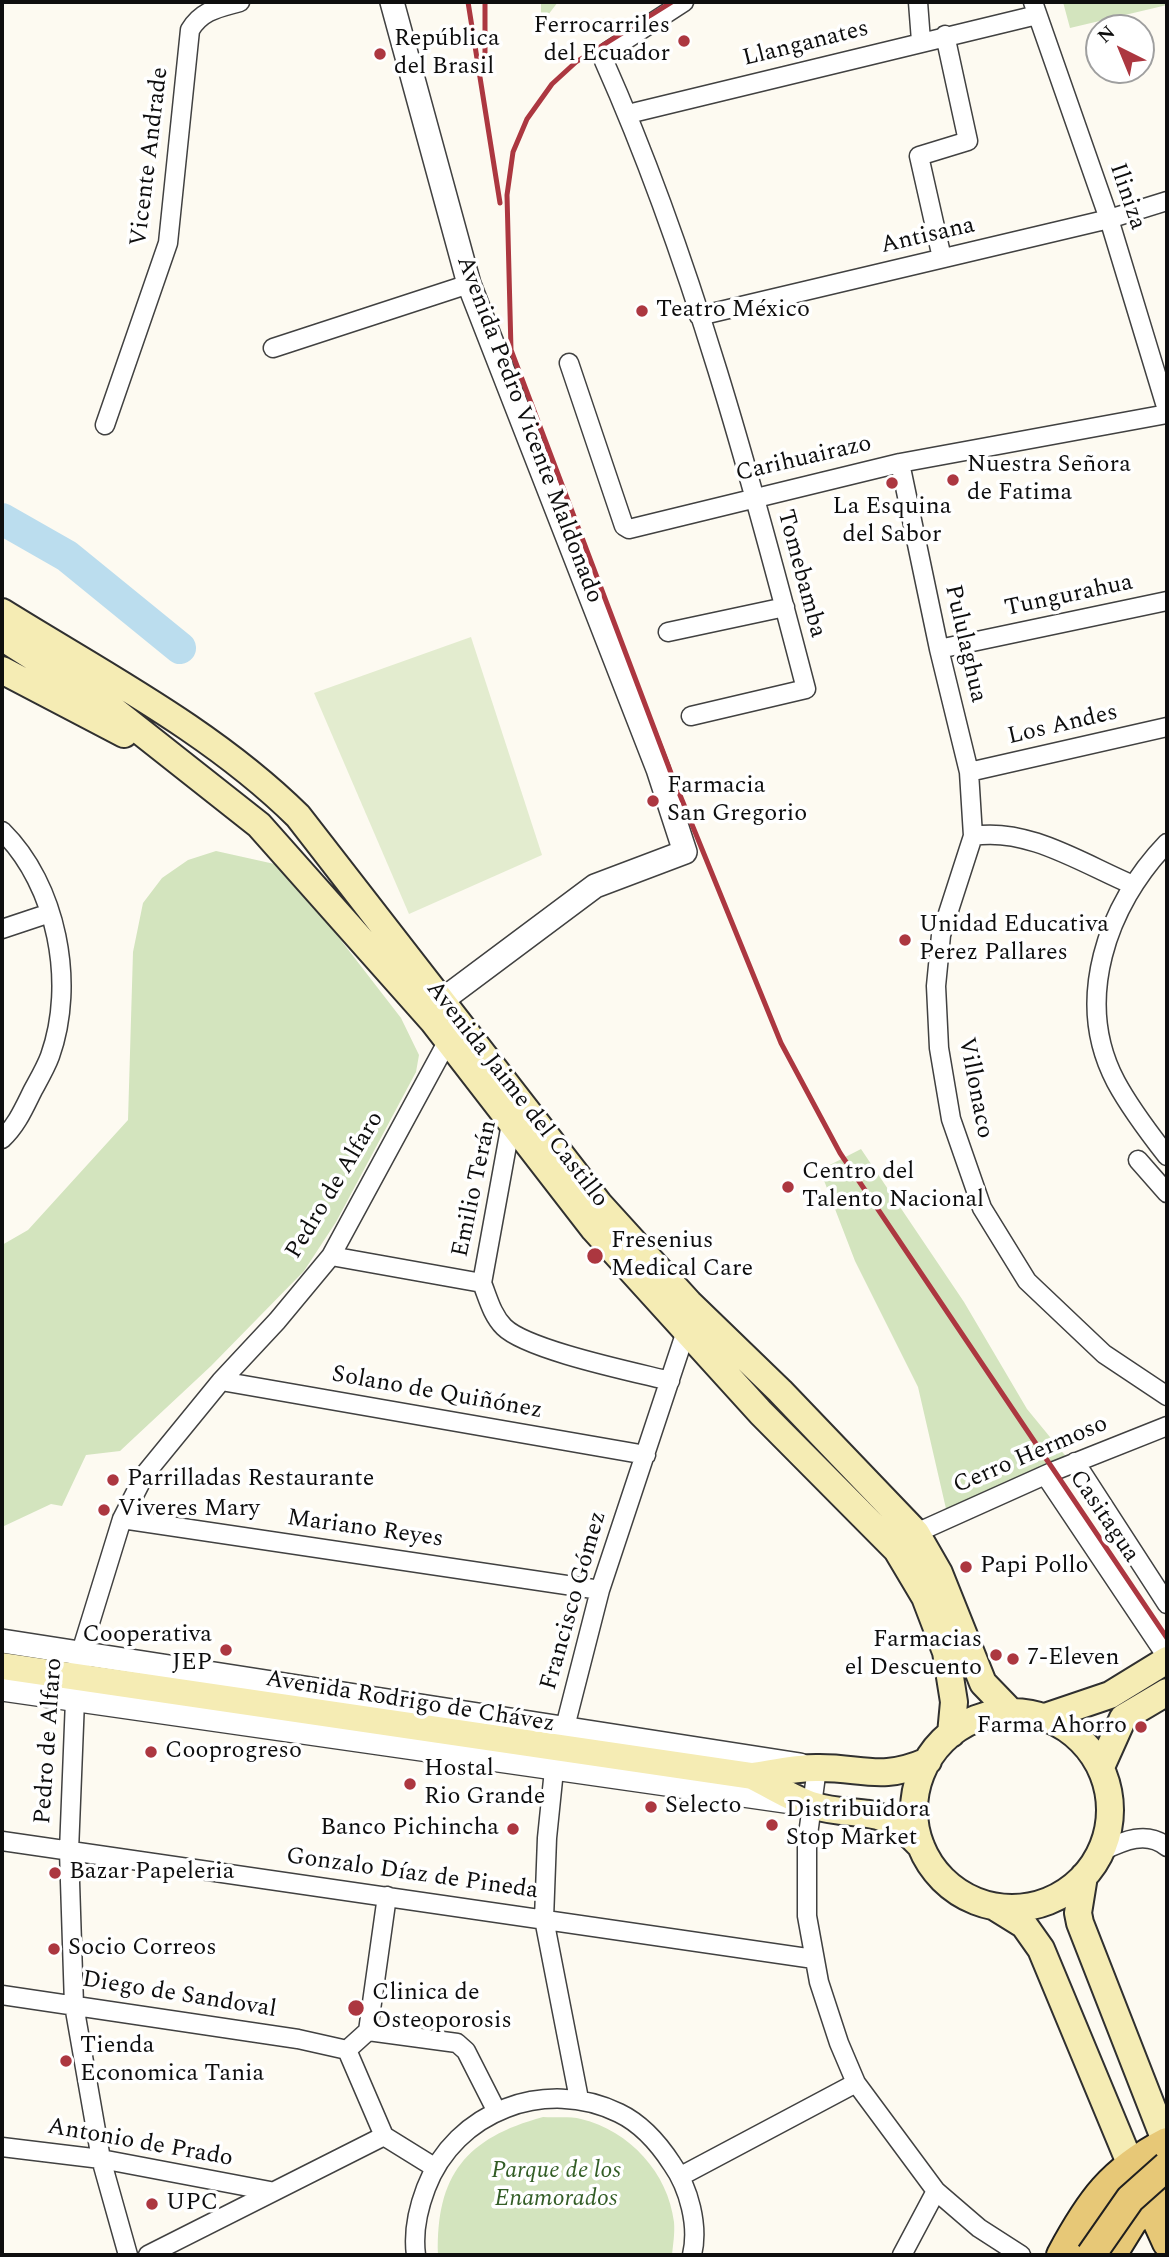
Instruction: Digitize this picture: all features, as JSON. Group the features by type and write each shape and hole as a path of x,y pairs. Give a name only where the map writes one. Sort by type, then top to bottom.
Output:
{"main road":[{"name":"Avenida Jaime del Castillo","path":"2,612 197,734 277,795 319,841 434,1006 517,1114 599,1204 761,1413 897,1550 925,1597 946,1652 954,1702 951,1734"},
{"name":"Avenida Jaime del Castillo","path":"2,637 102,701 169,757 259,825 434,1006"},
{"path":"2,670 169,757"},
{"name":"Avenida Jaime del Castillo","path":"690,1318 779,1391 916,1533 939,1573 983,1683 1011,1712"},
{"path":"1045,1717 1110,1695 1167,1658"},
{"name":"Avenida Rodrigo de Chávez","path":"2,1666 752,1776 817,1768 883,1774 928,1761"},
{"path":"1101,1767 1124,1718 1167,1692"},
{"path":"993,1906 1033,1906 1052,1899 1084,1876 1101,1851 1110,1816 1110,1798 1101,1767 1087,1746 1068,1728 1045,1717 1011,1712 979,1718 951,1734 928,1761 919,1781 914,1803 921,1846 933,1868 949,1885 970,1899 993,1906 1024,1925 1041,1949 1130,2162 1159,2197 1167,2243"},
{"name":"Avenida Rodrigo de Chávez","path":"752,1776 812,1805 883,1817 910,1834 921,1846"},
{"path":"1084,1876 1078,1913 1080,1923 1167,2149"},
{"path":"1061,2255 1085,2210 1106,2183 1130,2162 1167,2149"},
{"path":"1091,2255 1122,2208 1167,2149"},
{"path":"1112,2255 1133,2221 1159,2197"}],"street":[{"name":"Vicente Andrade","path":"106,425 168,243 190,30 197,19 207,12 240,2"},
{"name":"Avenida Pedro Vicente Maldonado","path":"392,2 469,284 658,769 685,852 595,887 434,1006"},
{"name":"Tomebamba","path":"684,2 604,57 628,114 699,316 785,607 806,689 691,716"},
{"path":"918,2 921,41"},
{"name":"Llanganates","path":"628,114 945,36 1035,8"},
{"name":"Iliniza","path":"1035,8 1109,219 1167,412"},
{"path":"942,258 919,156 968,141 945,36"},
{"name":"Antisana","path":"699,316 1109,219 1167,201"},
{"path":"273,348 469,284"},
{"name":"Carihuairazo","path":"569,363 626,528 900,463 1167,412"},
{"name":"Pululaghua","path":"900,463 939,649 970,772 973,836"},
{"name":"Tungurahua","path":"939,649 1167,601"},
{"path":"668,632 785,607"},
{"name":"Los Andes","path":"970,772 1167,727"},
{"path":"2,831 33,870 50,912 59,956 61,997 50,1055 6,1128"},
{"path":"973,836 995,833 1016,835 1133,885"},
{"name":"Villonaco","path":"973,836 941,935 936,986 939,1048 951,1119 964,1163 982,1208 1027,1281 1104,1354 1167,1396"},
{"path":"1167,843 1133,885 1111,925 1099,970 1097,1013 1103,1051 1115,1081 1167,1156"},
{"path":"2,929 50,912"},
{"name":"Pedro de Alfaro","path":"128,2255 101,2159 75,2005 69,1851 78,1676 122,1519 158,1455 331,1256 453,1031"},
{"name":"Emilio Terán","path":"482,1283 517,1114"},
{"path":"1138,1160 1167,1193"},
{"path":"331,1256 482,1283 497,1319 513,1334 538,1345 670,1381"},
{"name":"Francisco Gómez","path":"579,2099 544,1919 547,1838 559,1748 600,1590 690,1318"},
{"name":"Solano de Quiñónez","path":"221,1381 646,1455"},
{"name":"Cerro Hermoso","path":"916,1533 1075,1462 1167,1426"},
{"name":"Casitagua","path":"1075,1462 1167,1604"},
{"name":"Casitagua","path":"1045,1475 1167,1658"},
{"name":"Mariano Reyes","path":"122,1519 600,1590"},
{"name":"Avenida Rodrigo de Chávez","path":"2,1641 78,1676"},
{"name":"Avenida Rodrigo de Chávez","path":"2,1689 78,1676"},
{"name":"Avenida Rodrigo de Chávez","path":"559,1748 817,1768"},
{"name":"Avenida Rodrigo de Chávez","path":"559,1748 812,1805"},
{"path":"817,1768 805,1881 814,1959 829,2013 856,2084 936,2191 979,2228 1021,2255"},
{"path":"1101,1851 1130,1839 1145,1838 1153,1838 1167,1847"},
{"name":"Gonzalo Díaz de Pineda","path":"2,1841 814,1959"},
{"path":"387,1896 368,2031 347,2050 384,2136 434,2167"},
{"name":"Diego de Sandoval","path":"2,1995 307,2041 347,2050"},
{"path":"368,2031 457,2043 466,2051 496,2110"},
{"path":"681,2176 856,2084"},
{"path":"416,2255 418,2208 434,2167 461,2134 496,2110 536,2098 579,2099 621,2113 656,2140 681,2176 692,2212 692,2255"},
{"path":"148,2255 384,2136"},
{"name":"Antonio de Prado","path":"2,2147 101,2159 271,2191"},
{"path":"902,2255 936,2191"}],"green space":[{"path":"541,2 558,2 541,24"},
{"path":"1063,2 1167,2 1167,5 1129,14 1085,14 1085,24 1070,28"},
{"path":"471,637 542,855 409,914 314,693"},
{"path":"216,851 279,865 299,886 401,1018 419,1055 416,1072 336,1222 304,1271 211,1366 120,1451 86,1455 62,1506 51,1504 2,1527 2,1245 28,1230 128,1120 133,952 143,903 162,878 188,860"},
{"path":"861,1149 964,1302 1027,1409 1068,1459 947,1513 918,1387 855,1261 820,1170"},
{"name":"Parque de los Enamorados","path":"543,2117 577,2118 599,2125 615,2133 644,2157 664,2187 670,2204 674,2226 672,2255 438,2255 443,2203 450,2182 461,2164 475,2149 494,2136"}],"waterway":[{"path":"2,519 67,556 180,648"}],"railway":[{"path":"468,2 500,203"},
{"path":"485,2 485,59"},
{"path":"672,2 576,62 552,84 527,119 513,152 507,195 511,350 671,773 781,1043 840,1153 1167,1638"}],"place":[{"name":"Ferrocarriles del Ecuador","path":"684,41"},
{"name":"República del Brasil","path":"380,54"},
{"name":"Teatro México","path":"642,311"},
{"name":"Nuestra Señora de Fatima","path":"953,480"},
{"name":"La Esquina del Sabor","path":"892,483"},
{"name":"Farmacia San Gregorio","path":"653,801"},
{"name":"Unidad Educativa Perez Pallares","path":"905,940"},
{"name":"Centro del Talento Nacional","path":"788,1187"},
{"name":"Fresenius Medical Care","path":"595,1256"},
{"name":"Parrilladas Restaurante","path":"113,1480"},
{"name":"Viveres Mary","path":"104,1510"},
{"name":"Papi Pollo","path":"966,1567"},
{"name":"Cooperativa JEP","path":"226,1650"},
{"name":"Farmacias el Descuento","path":"996,1655"},
{"name":"7-Eleven","path":"1013,1659"},
{"name":"Farma Ahorro","path":"1141,1727"},
{"name":"Cooprogreso","path":"151,1752"},
{"name":"Hostal Rio Grande","path":"410,1784"},
{"name":"Selecto","path":"651,1807"},
{"name":"Distribuidora Stop Market","path":"772,1825"},
{"name":"Banco Pichincha","path":"513,1829"},
{"name":"Bazar Papeleria","path":"55,1873"},
{"name":"Socio Correos","path":"54,1949"},
{"name":"Clinica de Osteoporosis","path":"356,2008"},
{"name":"Tienda Economica Tania","path":"66,2061"},
{"name":"UPC","path":"152,2204"}]}
